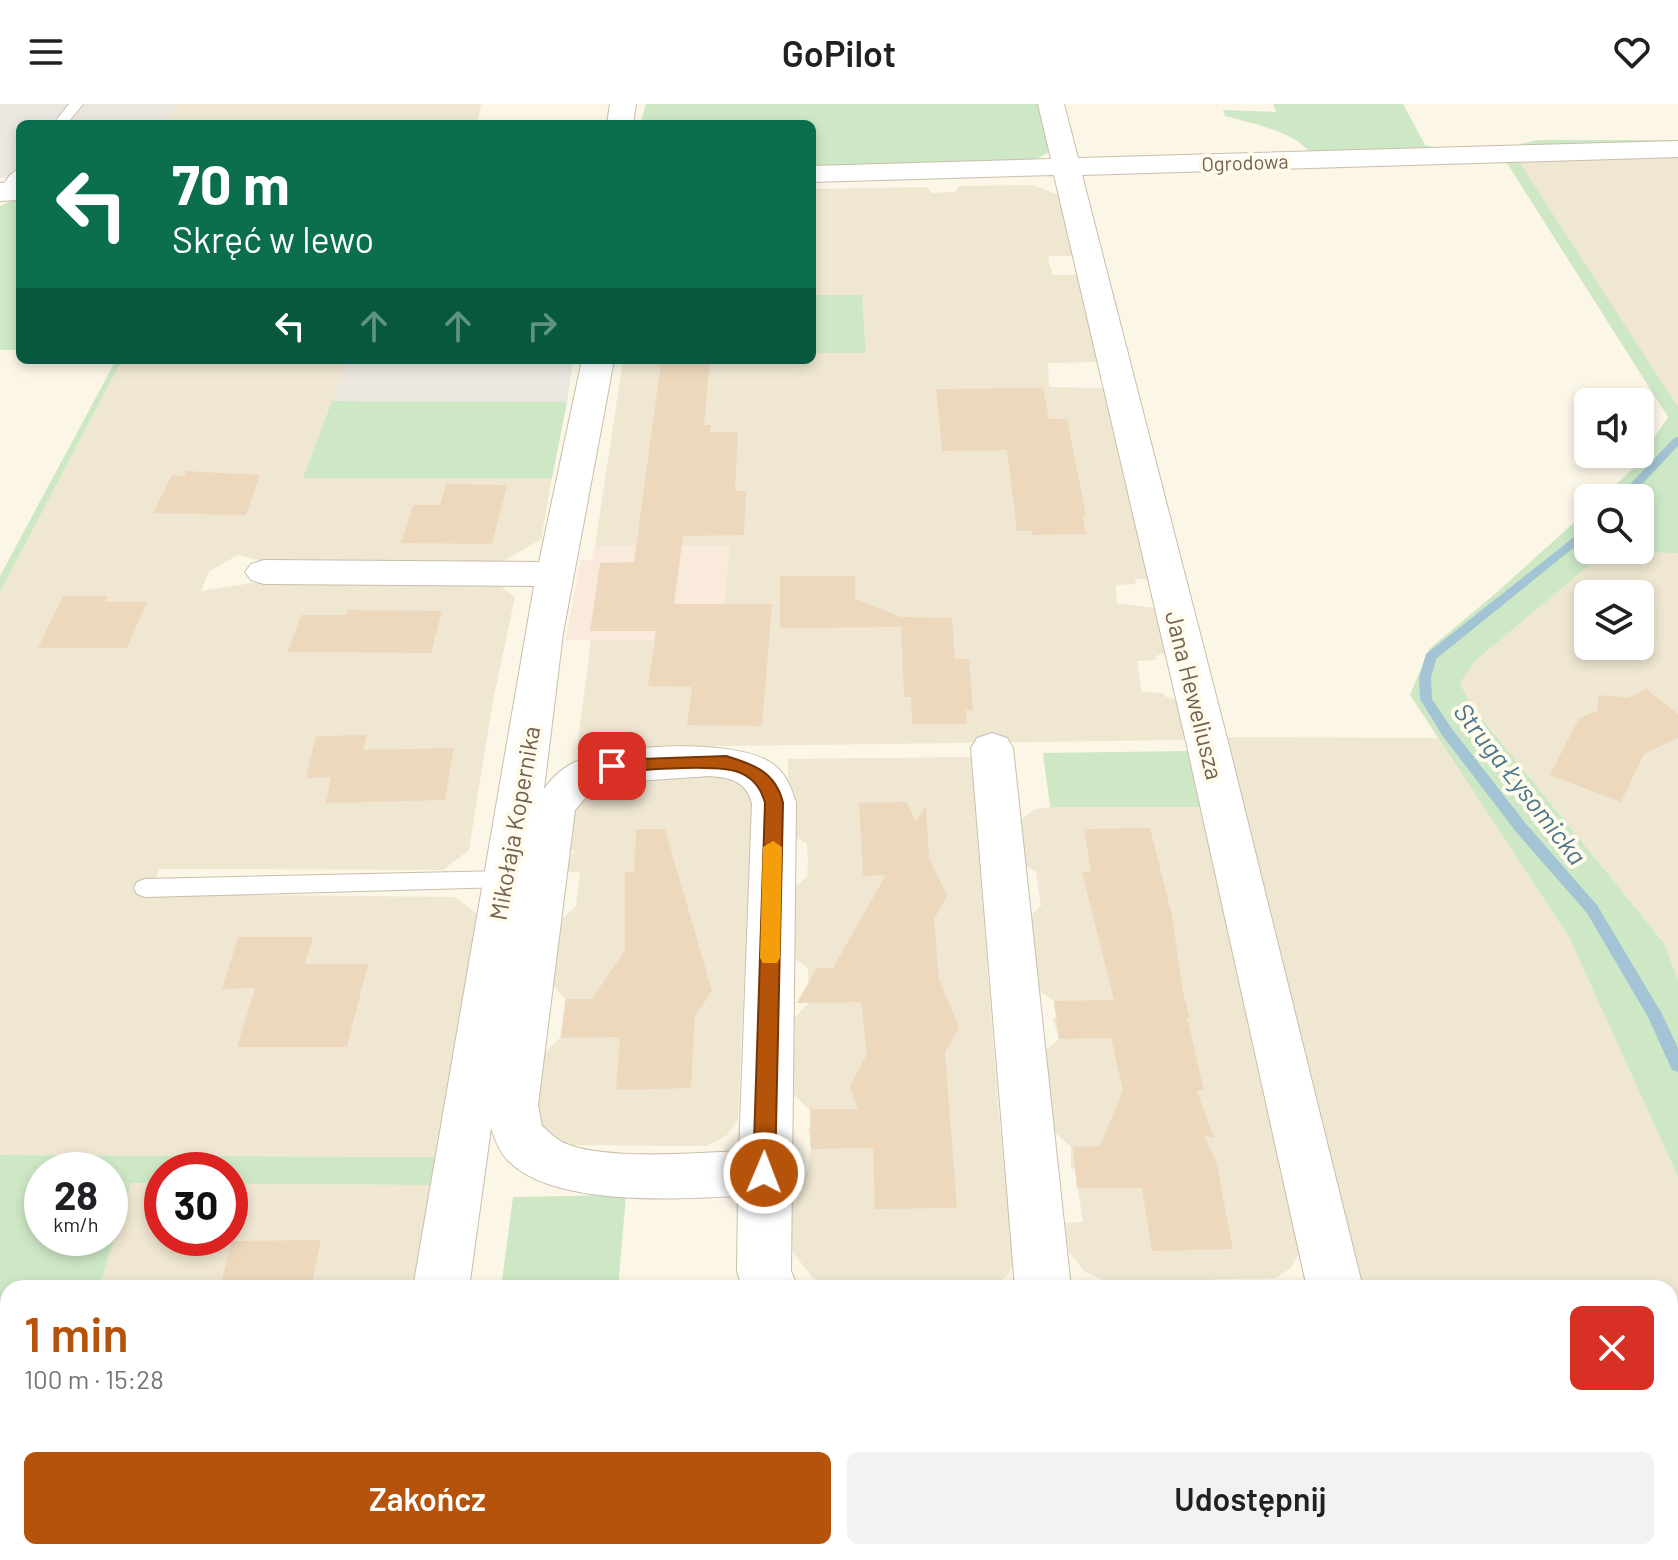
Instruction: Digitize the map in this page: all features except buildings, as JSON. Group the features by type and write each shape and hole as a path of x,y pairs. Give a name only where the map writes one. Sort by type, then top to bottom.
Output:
{"street":[{"name":"Jana Heweliusza","path":"1051,104 1208,746 1333,1280"},
{"name":"Ogrodowa","path":"816,174 1678,149"},
{"name":"Mikołaja Kopernika","path":"442,1280 504,879 524,780 543,633 597,364"},
{"path":"264,572 555,574"},
{"path":"992,748 1042,1280"},
{"path":"764,1173 589,1173 536,1153 524,1142 517,1129 513,1105 553,810 568,789 592,772 612,766 711,761 750,769 771,789 774,803 764,1173 764,1271 767,1280"}],"lane":[{"path":"63,120 76,104"},
{"path":"145,888 504,879"}],"shaded area":[{"path":"0,104 176,104 168,120 16,120 16,177 0,178"},
{"path":"176,104 481,104 478,120 168,120"},
{"path":"1678,157 1678,407 1677,408 1518,160"},
{"path":"1033,185 1061,196 1075,256 1049,256 1048,259 1053,275 1079,275 1099,362 1048,363 1049,387 1105,388 1149,579 1135,579 1136,584 1116,585 1117,603 1155,608 1165,653 1156,656 1157,660 1137,661 1142,692 1163,693 1176,700 1185,740 577,748 591,640 721,640 729,546 595,546 622,364 816,364 816,353 866,353 862,295 816,295 816,189 926,187 932,193 955,192 959,186"},
{"path":"120,364 346,364 304,478 552,478 541,539 498,564 272,563 238,555 209,571 201,591 266,581 495,582 515,597 492,706 469,850 443,870 159,869 151,894 455,897 481,917 438,1157 248,1156 248,1152 144,1152 144,1156 128,1156 128,1152 24,1152 24,1155 0,1155 0,592"},
{"path":"346,364 572,364 567,402 332,401"},
{"path":"595,546 730,546 721,640 566,640 580,560 592,560"},
{"path":"1654,553 1678,553 1678,980 1664,943 1473,708 1460,682 1475,661 1591,564 1654,564"},
{"path":"1226,737 1438,738 1569,937 1678,1177 1678,1280 1361,1280"},
{"path":"971,757 1000,1127 1015,1249 1008,1275 1001,1280 818,1280 812,1277 792,1251 789,1172 807,1172 811,1149 808,1128 811,1128 810,1110 785,1087 786,1026 809,1003 808,968 788,953 789,892 807,877 808,862 807,844 788,833 788,759"},
{"path":"711,776 736,782 752,797 738,1120 726,1136 706,1146 572,1145 558,1141 538,1121 539,1058 560,1038 563,1017 565,999 549,981 557,924 576,906 580,873 561,871 563,861 576,851 563,850 570,806 611,778"},
{"path":"1050,807 1202,807 1301,1249 1291,1268 1276,1278 1102,1280 1084,1271 1069,1252 1065,1223 1083,1222 1075,1169 1071,1168 1071,1147 1046,1125 1037,1058 1059,1039 1053,1018 1056,1018 1054,1001 1031,985 1024,922 1041,906 1036,872 1014,858 1014,826 1033,810"},
{"path":"131,1183 144,1183 144,1256 248,1256 248,1184 431,1185 415,1280 101,1280 109,1256 128,1256 128,1193"}],"green space":[{"path":"646,104 1040,104 1051,151 1031,162 816,168 816,120 641,120"},
{"path":"1273,104 1403,104 1425,145 1437,148 1511,146 1538,140 1678,140 1678,144 1319,154 1276,131 1225,116 1223,110 1276,112"},
{"path":"1505,160 1518,160 1678,407 1678,553 1654,553 1654,484 1616,484 1634,468 1654,468 1654,438 1668,417 1654,395 1654,388 1650,388"},
{"path":"16,199 16,350 0,350 0,206"},
{"path":"816,295 862,295 866,353 816,353"},
{"path":"114,364 120,364 0,592 0,576"},
{"path":"332,401 567,402 552,478 303,478"},
{"path":"1574,523 1574,564 1591,564 1475,661 1460,683 1473,708 1664,943 1678,980 1678,1177 1569,937 1410,695 1429,649"},
{"path":"1188,751 1202,807 1050,807 1043,753"},
{"path":"0,1155 24,1155 24,1256 109,1256 101,1280 0,1280"},
{"path":"128,1156 144,1156 144,1183 131,1183 128,1193"},
{"path":"248,1156 438,1157 431,1185 248,1184"},
{"path":"626,1195 619,1280 502,1280 513,1197"}],"waterway":[{"name":"Struga Łysomicka","path":"1636,484 1678,440"},
{"name":"Struga Łysomicka","path":"1574,541 1430,657 1425,678 1426,699 1447,732 1522,829 1592,909 1654,1014 1678,1065"}],"slow traffic":[{"path":"770,958 773,847"}],"route":[{"path":"612,766 726,763 750,769 771,789 774,803 764,1173"}]}
